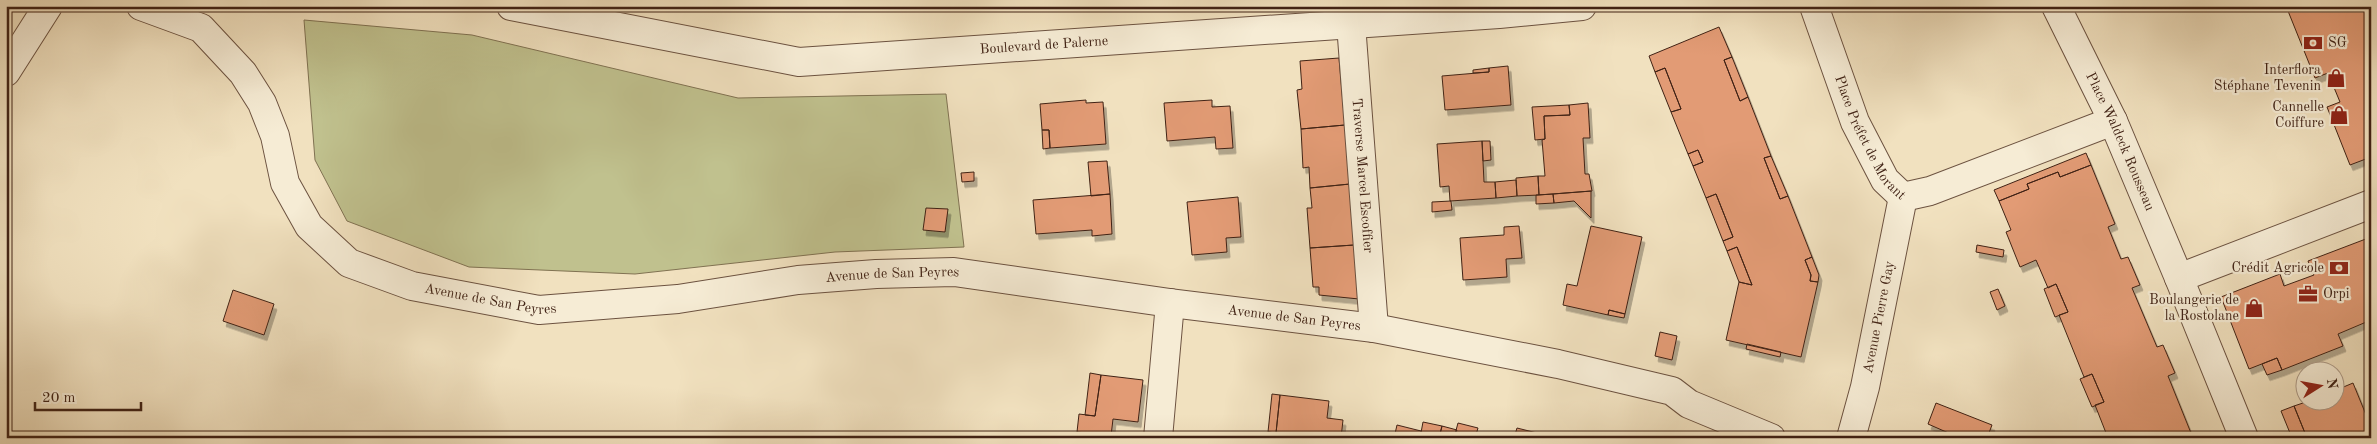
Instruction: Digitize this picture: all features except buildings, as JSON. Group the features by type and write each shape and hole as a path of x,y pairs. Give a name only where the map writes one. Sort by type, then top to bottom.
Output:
{"street":[{"path":"6,72 48,6"},
{"name":"Avenue de San Peyres","path":"141,6 201,28 243,73 262,103 275,136 285,183 309,226 349,263 412,286 539,310 678,299 798,280 876,274 954,272 1170,303 1374,328 1558,364 1672,391 1689,404 1767,437"},
{"name":"Boulevard de Palerne","path":"511,6 800,62 1499,14 1582,6"},
{"name":"Place Préfet de Morant","path":"1814,6 1855,122 1885,180 1903,197 1930,191 2113,121"},
{"name":"Place Waldeck Rousseau","path":"2056,6 2113,121 2244,438"},
{"name":"Traverse Marcel Escoffier","path":"1351,24 1374,328"},
{"name":"Avenue Pierre Gay","path":"1851,438 1865,387 1903,197"},
{"path":"2179,278 2371,204"},
{"path":"1158,438 1170,303"}],"green space":[{"path":"304,20 472,35 738,98 946,94 964,247 835,252 635,274 469,267 347,221 315,160"}],"place":[{"name":"SG","path":"2313,43"},
{"name":"Interflora Stéphane Tevenin","path":"2336,78"},
{"name":"Cannelle Coiffure","path":"2339,115"},
{"name":"Crédit Agricole","path":"2339,268"},
{"name":"Orpi","path":"2308,294"},
{"name":"Boulangerie de la Rostolane","path":"2254,308"}]}
